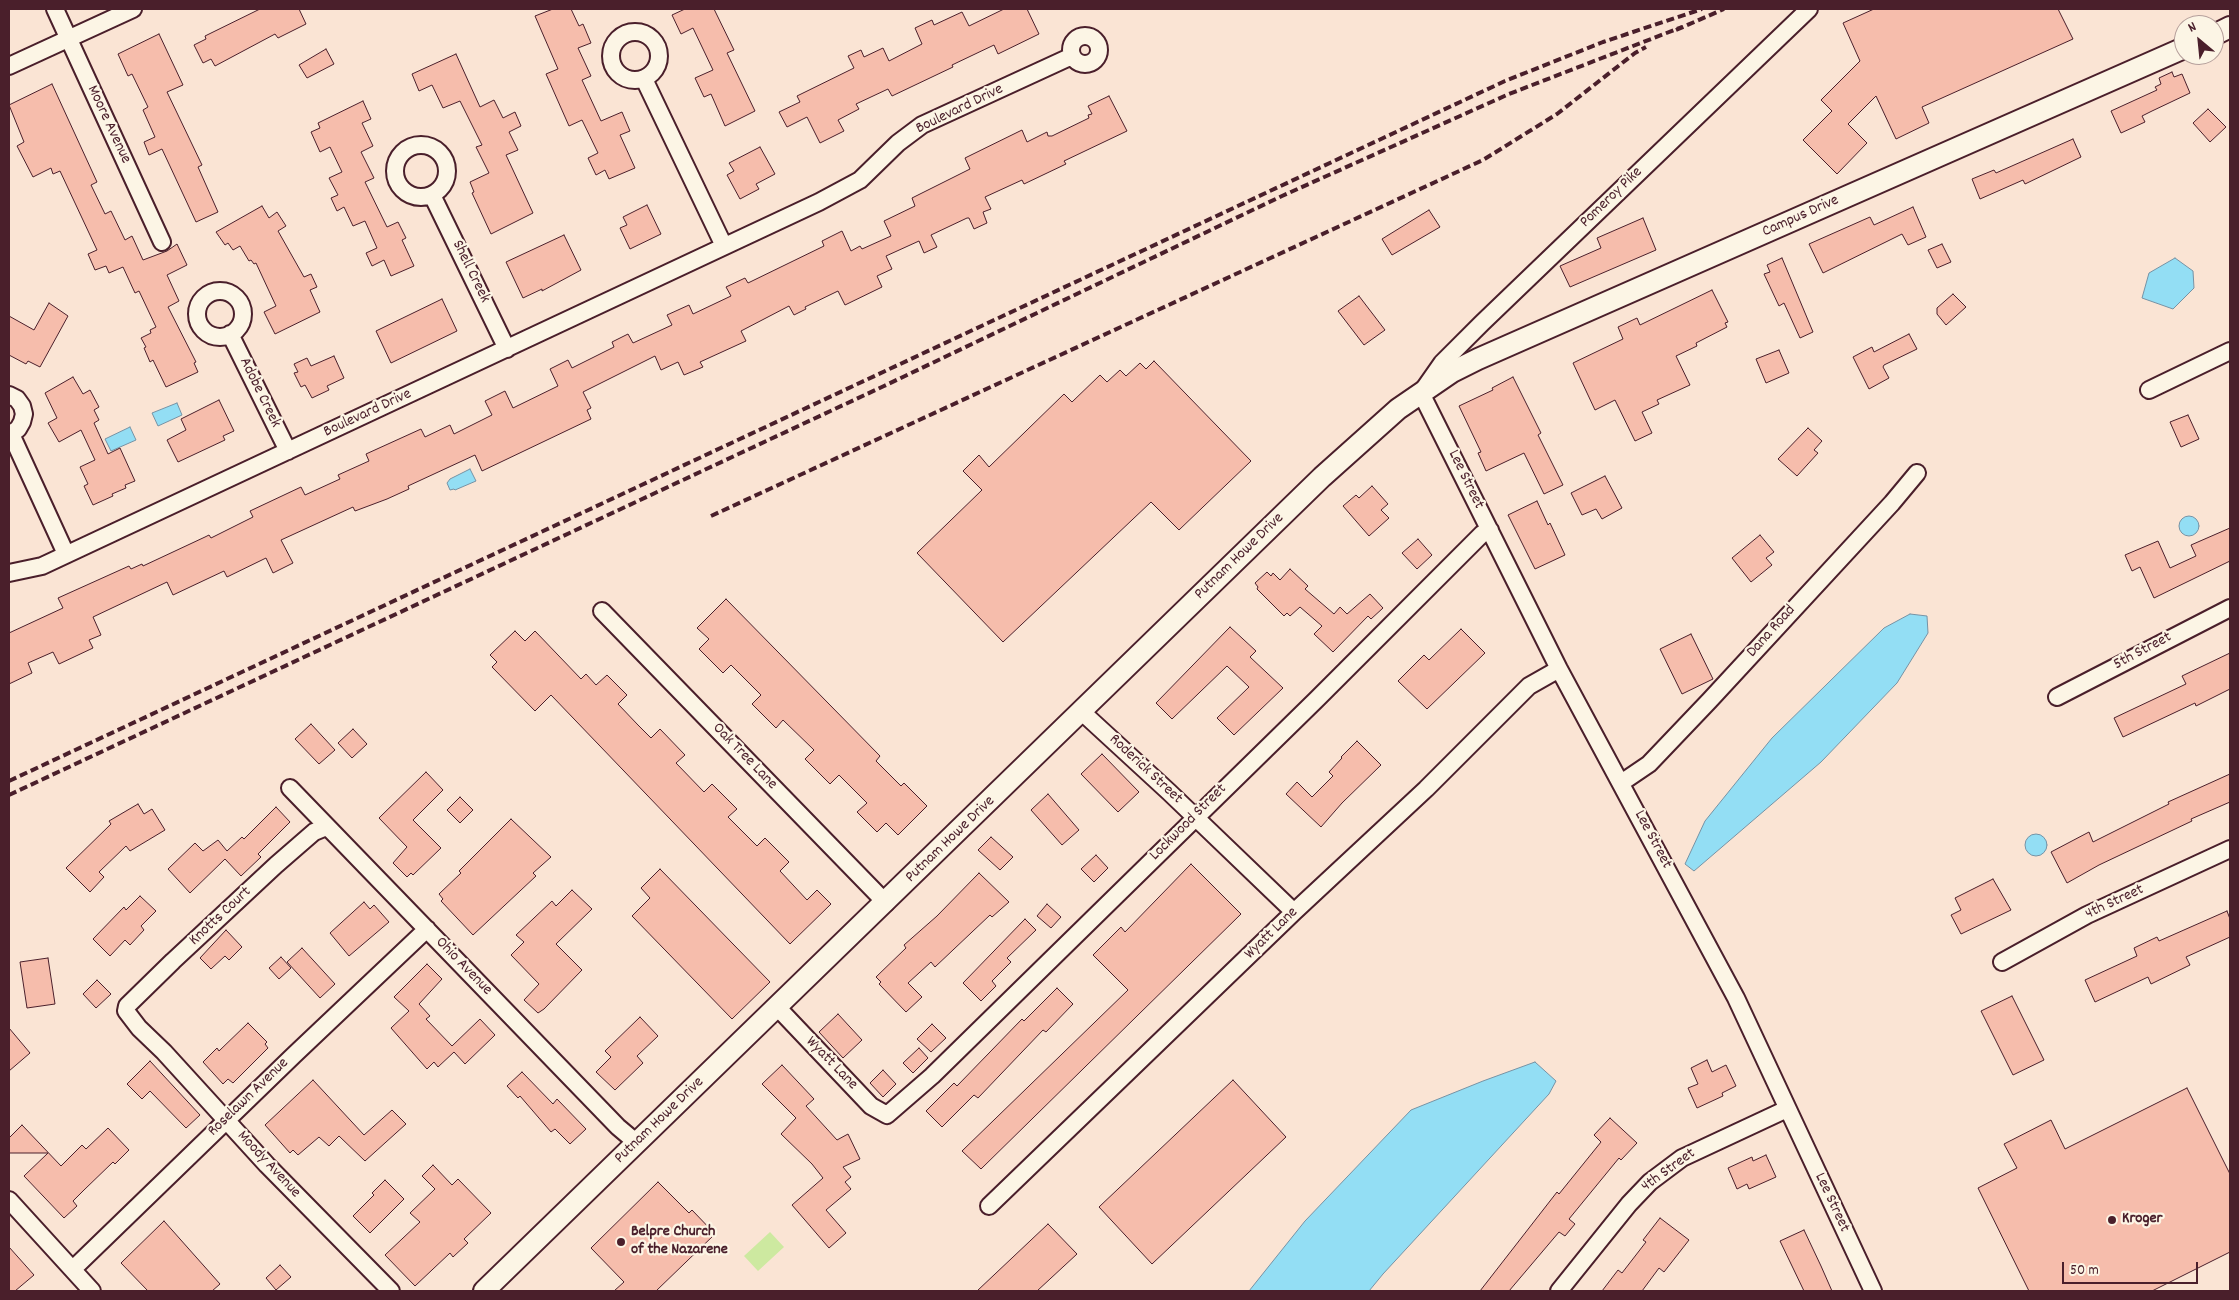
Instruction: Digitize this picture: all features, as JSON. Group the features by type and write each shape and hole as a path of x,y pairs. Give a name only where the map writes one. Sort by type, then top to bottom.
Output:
{"street":[{"name":"Moore Avenue","path":"55,9 162,242"},
{"path":"9,66 133,9"},
{"name":"Pomeroy Pike","path":"1421,393 1442,363 1482,323 1809,9"},
{"name":"Campus Drive","path":"1421,393 1452,372 1478,359 2174,52"},
{"name":"Boulevard Drive","path":"9,573 42,566 818,202 860,180 898,143 922,125 1072,56"},
{"path":"644,79 724,246"},
{"name":"Shell Creek","path":"432,195 507,349"},
{"name":"Adobe Creek","path":"230,334 288,451"},
{"path":"2149,390 2230,351"},
{"name":"Lee Street","path":"1421,393 1559,669 1736,998 1873,1291"},
{"name":"Putnam Howe Drive","path":"484,1291 778,1008 1322,477 1398,409 1421,393"},
{"path":"9,395 22,406 24,414 22,422 10,434 66,554"},
{"name":"Dana Road","path":"1621,782 1649,764 1710,700 1917,473"},
{"name":"Lockwood Street","path":"887,1115 932,1076 1324,693 1482,534 1490,530"},
{"name":"5th Street","path":"2057,698 2230,608"},
{"name":"Oak Tree Lane","path":"602,610 886,903"},
{"name":"Wyatt Lane","path":"989,1206 1294,912 1426,790 1529,686 1559,669"},
{"name":"Roderick Street","path":"1082,712 1294,912"},
{"name":"Ohio Avenue","path":"290,788 618,1126 637,1143"},
{"name":"Knotts Court","path":"127,1015 128,1006 173,961 276,864 314,832 326,827"},
{"name":"4th Street","path":"2002,962 2087,915 2230,849"},
{"name":"Roselawn Avenue","path":"73,1270 226,1120 427,929"},
{"name":"Wyatt Lane","path":"778,1008 871,1106 887,1115"},
{"name":"Moody Avenue","path":"127,1015 267,1165 391,1291"},
{"name":"4th Street","path":"1559,1291 1629,1204 1650,1182 1682,1158 1787,1109"},
{"path":"9,1200 92,1291"}],"green space":[{"path":"770,1232 784,1247 758,1271 744,1256"}],"water":[{"path":"2175,258 2193,271 2194,288 2173,309 2142,298 2149,273"},
{"path":"177,403 182,415 158,426 152,413"},
{"path":"130,427 136,440 111,451 105,439"},
{"path":"470,469 476,481 455,490 450,490 447,483 450,479"},
{"path":"2189,516 2196,519 2199,526 2196,533 2189,536 2182,533 2179,526 2182,519"},
{"path":"1910,614 1927,616 1928,633 1897,683 1821,762 1694,871 1685,864 1705,821 1772,738 1884,628"},
{"path":"2036,834 2046,841 2047,845 2040,855 2036,856 2026,849 2025,845 2032,835"},
{"path":"1535,1062 1556,1081 1549,1094 1369,1291 1249,1291 1305,1221 1411,1110"}],"building":[{"path":"260,9 299,9 306,24 278,38 275,34 215,66 211,59 203,63 194,45 206,39 205,36"},
{"path":"553,9 571,9 579,26 583,24 591,43 578,48 591,76 582,80 601,121 622,112 630,131 620,135 635,168 609,179 605,170 596,175 588,158 598,153 582,120 569,126 546,74 558,69 535,16"},
{"path":"685,9 714,9 734,50 727,53 755,111 725,126 711,94 704,97 695,78 713,70 693,28 681,34 672,15"},
{"path":"1004,9 1027,9 1039,34 998,54 994,45 892,96 888,89 856,104 859,109 838,120 844,131 820,143 807,117 787,127 779,112 800,102 797,96 854,68 848,56 861,50 864,57 883,48 889,61 922,44 915,28 932,20 934,25 962,12 969,26"},
{"path":"1874,9 2058,9 2073,39 1922,107 1929,123 1896,139 1876,96 1848,124 1867,143 1837,174 1803,140 1832,111 1821,100 1860,61 1843,23"},
{"path":"159,34 183,85 167,92 202,165 198,167 218,212 196,222 162,149 149,155 144,142 155,137 143,110 148,107 132,74 128,76 118,54"},
{"path":"326,49 334,64 307,78 299,65"},
{"path":"456,54 480,107 494,100 503,118 515,112 521,126 509,132 518,150 506,155 533,213 491,234 472,193 474,192 470,182 489,173 476,147 482,145 460,101 443,108 432,85 419,91 412,74"},
{"path":"2172,72 2174,77 2182,74 2190,93 2142,116 2145,122 2121,133 2111,111 2157,90 2155,87 2161,84 2159,78"},
{"path":"52,84 97,182 91,185 105,214 111,211 125,240 132,236 143,260 167,251 177,244 187,265 167,275 179,301 168,307 196,362 194,363 198,372 166,387 153,360 150,362 144,348 146,347 141,338 151,333 150,330 156,327 139,291 135,293 123,267 109,273 106,266 95,270 88,254 97,250 60,171 53,174 51,168 33,177 17,146 24,142 9,105"},
{"path":"1109,96 1127,131 1064,161 1066,164 1024,184 1022,180 985,197 991,209 983,212 987,223 974,229 969,218 967,218 931,235 937,247 924,253 919,241 886,256 892,269 877,276 882,287 845,305 838,291 805,307 806,309 794,315 789,306 741,331 746,341 700,362 703,367 684,375 678,362 661,370 655,356 583,392 591,408 587,410 591,419 482,471 475,455 408,486 409,489 387,499 355,511 353,507 281,540 293,563 273,573 266,558 227,577 224,571 173,595 167,582 93,617 101,635 89,640 93,648 59,664 53,652 28,663 32,673 9,684 9,633 63,608 58,598 129,566 131,569 142,564 143,566 209,535 211,538 253,517 250,511 301,487 305,495 340,479 338,475 369,461 366,454 421,429 425,437 450,425 454,434 492,415 485,401 505,391 513,408 558,386 550,369 568,360 572,368 614,347 612,342 628,334 633,343 672,325 667,315 689,305 693,314 731,296 726,287 745,278 748,283 824,246 822,241 842,231 851,251 860,246 862,249 891,236 884,221 915,206 912,198 970,169 965,158 1022,130 1027,142 1047,132 1048,136 1052,136 1089,118 1088,115 1092,114 1088,106"},
{"path":"363,101 371,119 362,123 373,146 361,152 374,178 365,182 387,227 398,222 406,238 402,240 414,266 391,276 384,260 372,266 366,253 377,248 365,221 353,226 344,207 337,211 331,198 338,195 329,178 342,172 330,147 320,152 311,132 320,128 318,123"},
{"path":"2208,109 2226,127 2210,142 2193,123"},
{"path":"2073,139 2081,157 2025,184 2023,180 1980,199 1972,179 1994,170 1996,173"},
{"path":"760,147 775,174 756,184 759,189 740,199 727,175 734,171 729,163"},
{"path":"647,205 661,234 630,249 620,228 627,225 623,217"},
{"path":"262,206 269,218 277,212 286,226 278,231 304,277 311,274 317,287 310,290 320,312 275,334 264,312 276,306 256,263 254,264 251,260 249,261 240,246 233,250 228,243 225,245 216,232"},
{"path":"1913,207 1926,237 1908,245 1902,234 1823,273 1809,244 1870,217 1874,225"},
{"path":"1429,210 1440,227 1392,255 1382,239"},
{"path":"1643,218 1656,250 1570,287 1560,266 1601,248 1597,238"},
{"path":"564,235 581,270 542,291 542,289 523,298 506,262"},
{"path":"1942,244 1951,262 1937,268 1928,250"},
{"path":"1782,258 1813,332 1800,338 1784,303 1779,306 1764,274 1770,272 1767,265"},
{"path":"1712,290 1728,322 1725,323 1727,327 1696,343 1697,346 1676,356 1690,385 1657,400 1659,404 1642,412 1652,433 1635,441 1615,400 1595,410 1573,363 1623,339 1618,327 1637,318 1640,325"},
{"path":"1953,294 1966,307 1946,325 1937,314 1937,308"},
{"path":"1359,296 1385,330 1364,345 1338,311"},
{"path":"442,299 457,331 391,363 376,331"},
{"path":"49,303 68,316 40,367 28,361 26,364 9,355 9,316 34,330"},
{"path":"1909,334 1917,349 1884,365 1883,367 1889,378 1869,389 1853,357 1872,347 1874,352"},
{"path":"1779,350 1789,373 1766,383 1756,359"},
{"path":"334,356 344,378 327,386 329,390 312,398 305,385 301,387 294,373 298,372 294,364 307,358 311,366"},
{"path":"1154,361 1251,461 1179,530 1151,502 1003,642 917,553 982,490 963,471 979,455 989,467 1064,394 1072,402 1100,375 1107,382 1120,370 1126,376 1140,363 1146,369"},
{"path":"73,377 83,394 90,390 99,407 94,410 99,420 94,423 108,454 120,448 135,481 125,485 126,488 112,494 113,496 93,505 84,486 88,484 80,467 95,460 81,430 59,442 48,423 57,418 45,393"},
{"path":"1513,377 1541,433 1538,435 1563,485 1544,494 1524,453 1486,471 1478,453 1481,452 1459,406 1493,390 1492,388"},
{"path":"219,400 234,431 223,436 225,440 178,462 167,440 186,430 181,419"},
{"path":"2188,415 2199,439 2181,447 2170,422"},
{"path":"1808,428 1822,441 1814,450 1818,453 1797,476 1778,459"},
{"path":"1605,476 1622,508 1602,519 1596,509 1582,515 1571,493"},
{"path":"1372,486 1388,504 1381,510 1389,518 1369,536 1343,506 1356,495 1359,498"},
{"path":"1537,501 1565,555 1535,569 1508,515"},
{"path":"2230,528 2230,561 2154,598 2140,567 2132,571 2125,555 2158,541 2170,568 2196,556 2191,545"},
{"path":"1760,535 1774,552 1766,558 1772,565 1751,582 1732,558"},
{"path":"1418,539 1432,555 1417,569 1402,553"},
{"path":"1290,569 1308,586 1305,589 1334,614 1340,607 1347,614 1370,594 1383,608 1371,619 1368,616 1333,652 1314,634 1322,626 1300,607 1290,616 1287,613 1284,616 1257,589 1258,587 1255,583 1267,572 1271,576 1273,573 1280,580"},
{"path":"726,599 880,756 876,761 901,786 904,783 927,806 898,835 886,823 877,832 857,812 867,803 839,775 830,784 805,759 814,750 783,720 776,728 752,704 761,695 731,665 723,673 699,649 709,639 697,628"},
{"path":"1230,627 1256,651 1250,657 1283,688 1234,735 1217,718 1249,687 1227,666 1172,719 1156,703"},
{"path":"1461,629 1485,653 1427,709 1398,681 1424,655 1429,660"},
{"path":"515,631 525,641 535,631 581,679 586,674 596,685 607,675 627,695 618,704 638,725 651,738 660,729 685,755 676,763 704,792 712,784 737,809 728,817 757,846 765,838 789,862 780,871 807,900 817,890 831,904 790,944 551,695 535,711 492,667 497,662 490,655"},
{"path":"1691,634 1713,679 1682,694 1660,649"},
{"path":"2230,653 2230,689 2196,706 2195,703 2123,737 2114,718 2186,684 2182,676"},
{"path":"311,724 335,750 319,764 295,739"},
{"path":"353,729 367,744 352,758 338,743"},
{"path":"1357,741 1381,765 1342,803 1321,827 1286,794 1297,782 1312,797 1333,776 1329,772"},
{"path":"1102,754 1139,792 1118,812 1081,774"},
{"path":"426,772 443,790 413,820 441,848 413,875 411,873 407,877 393,863 407,847 379,818"},
{"path":"2230,774 2230,802 2191,819 2192,821 2099,865 2067,883 2051,852 2089,832 2093,842 2169,804 2168,802"},
{"path":"1048,794 1079,830 1062,845 1031,810"},
{"path":"460,797 473,810 460,823 447,810"},
{"path":"138,804 144,814 152,809 165,830 130,851 126,846 99,872 104,877 90,892 66,868 111,824 109,821"},
{"path":"276,807 290,822 258,854 261,857 241,876 225,859 190,893 168,869 195,843 203,851 218,840 227,851 242,837 244,839"},
{"path":"511,819 551,857 533,873 536,876 473,935 441,901 443,899 439,894 461,873 459,871"},
{"path":"991,837 1013,857 1000,870 978,850"},
{"path":"1096,855 1108,868 1094,882 1081,869"},
{"path":"1191,864 1241,914 981,1169 962,1151 1128,990 1093,955 1121,927 1125,932"},
{"path":"660,869 770,982 732,1019 632,916 650,898 641,888"},
{"path":"979,873 1009,902 992,917 990,915 935,967 931,962 908,983 922,997 906,1012 879,984 881,982 876,977 906,948 904,945 937,916"},
{"path":"1993,879 2011,910 1961,934 1951,915 1961,910 1955,898"},
{"path":"572,890 592,909 556,944 582,970 538,1013 524,1000 539,984 511,955 524,942 516,935 552,901 556,906"},
{"path":"140,896 156,911 141,926 144,930 130,945 125,940 110,956 93,939 124,907 126,910"},
{"path":"364,902 370,909 374,905 389,922 349,956 330,933"},
{"path":"1047,904 1061,917 1051,928 1037,916"},
{"path":"2227,911 2230,919 2230,937 2186,957 2190,965 2151,984 2148,977 2095,1002 2085,980 2137,956 2134,948 2157,937 2159,941"},
{"path":"1025,919 1036,930 1007,958 1011,962 992,981 996,986 981,1001 963,983"},
{"path":"226,930 242,947 229,960 225,956 211,969 200,958"},
{"path":"302,948 335,984 320,998 287,962"},
{"path":"281,957 291,968 279,979 269,968"},
{"path":"48,958 55,1004 27,1008 20,962"},
{"path":"427,964 442,979 419,1004 430,1016 426,1019 452,1046 480,1019 495,1035 465,1064 454,1052 438,1067 434,1062 427,1069 391,1028 409,1011 394,997"},
{"path":"97,980 111,994 96,1008 83,994"},
{"path":"1057,988 1073,1004 1046,1032 1043,1030 978,1098 974,1095 942,1127 926,1111 954,1083 957,1086 1022,1019 1024,1021"},
{"path":"2012,996 2044,1060 2013,1075 1981,1011"},
{"path":"838,1014 862,1040 843,1058 819,1032"},
{"path":"640,1017 658,1036 637,1056 643,1063 615,1090 596,1072 611,1057 605,1051"},
{"path":"248,1023 267,1042 265,1044 268,1048 233,1083 228,1079 223,1084 203,1062 217,1048 219,1051"},
{"path":"932,1024 946,1038 931,1052 917,1039"},
{"path":"9,1028 30,1053 9,1071"},
{"path":"919,1048 928,1058 913,1073 903,1063"},
{"path":"1707,1060 1712,1072 1726,1065 1736,1086 1722,1093 1723,1096 1697,1108 1688,1088 1698,1084 1691,1068"},
{"path":"150,1061 200,1115 186,1128 150,1091 142,1099 127,1084"},
{"path":"782,1065 814,1099 806,1106 837,1140 848,1134 860,1159 843,1167 851,1177 845,1182 851,1189 826,1210 846,1233 829,1248 792,1205 823,1178 812,1164 781,1134 796,1118 762,1084"},
{"path":"883,1070 896,1084 883,1097 870,1083"},
{"path":"522,1072 553,1104 557,1099 586,1129 570,1144 555,1129 551,1132 520,1096 518,1098 507,1086"},
{"path":"313,1080 364,1135 392,1110 406,1124 365,1161 339,1136 329,1146 319,1137 298,1155 293,1150 290,1153 265,1125"},
{"path":"1233,1080 1286,1137 1152,1264 1099,1207"},
{"name":"Kroger","path":"2187,1088 2230,1174 2230,1252 2152,1291 2029,1291 1978,1188 2017,1168 2004,1144 2051,1120 2065,1149"},
{"path":"1610,1118 1637,1143 1621,1160 1619,1158 1569,1219 1575,1224 1565,1236 1559,1232 1509,1291 1480,1291 1557,1192 1559,1194 1601,1142 1594,1135"},
{"path":"22,1125 61,1166 82,1145 86,1149 108,1128 129,1150 115,1164 113,1162 73,1201 77,1206 64,1218 24,1176 48,1153 9,1153 9,1138"},
{"path":"1766,1155 1776,1177 1749,1189 1747,1184 1737,1189 1728,1168 1752,1157 1753,1161"},
{"path":"433,1165 452,1185 458,1179 491,1213 464,1239 468,1243 453,1257 450,1253 415,1286 385,1255 420,1222 410,1213 435,1189 422,1176"},
{"path":"385,1180 404,1199 370,1233 353,1216 374,1195 372,1193"},
{"name":"Belpre Church of the Nazarene","path":"658,1182 689,1213 692,1210 715,1234 656,1291 614,1291 624,1282 591,1248"},
{"path":"1660,1218 1689,1240 1664,1272 1659,1268 1642,1291 1602,1291 1618,1270 1622,1273 1646,1242 1643,1240"},
{"path":"164,1221 220,1284 212,1291 148,1291 121,1263"},
{"path":"1048,1224 1077,1254 1037,1291 977,1291"},
{"path":"1804,1230 1832,1291 1804,1291 1780,1241"},
{"path":"9,1247 34,1275 15,1291 9,1291"},
{"path":"280,1265 291,1277 276,1290 266,1278"}],"railway":[{"path":"9,781 1505,81 1603,42 1702,9"},
{"path":"1676,30 1724,9"},
{"path":"9,795 884,386 1282,196 1509,94 1682,27"},
{"path":"711,516 1483,160 1557,114 1635,53 1646,47"}],"place":[{"name":"Kroger","path":"2112,1220"},
{"name":"Belpre Church of the Nazarene","path":"621,1242"}]}
